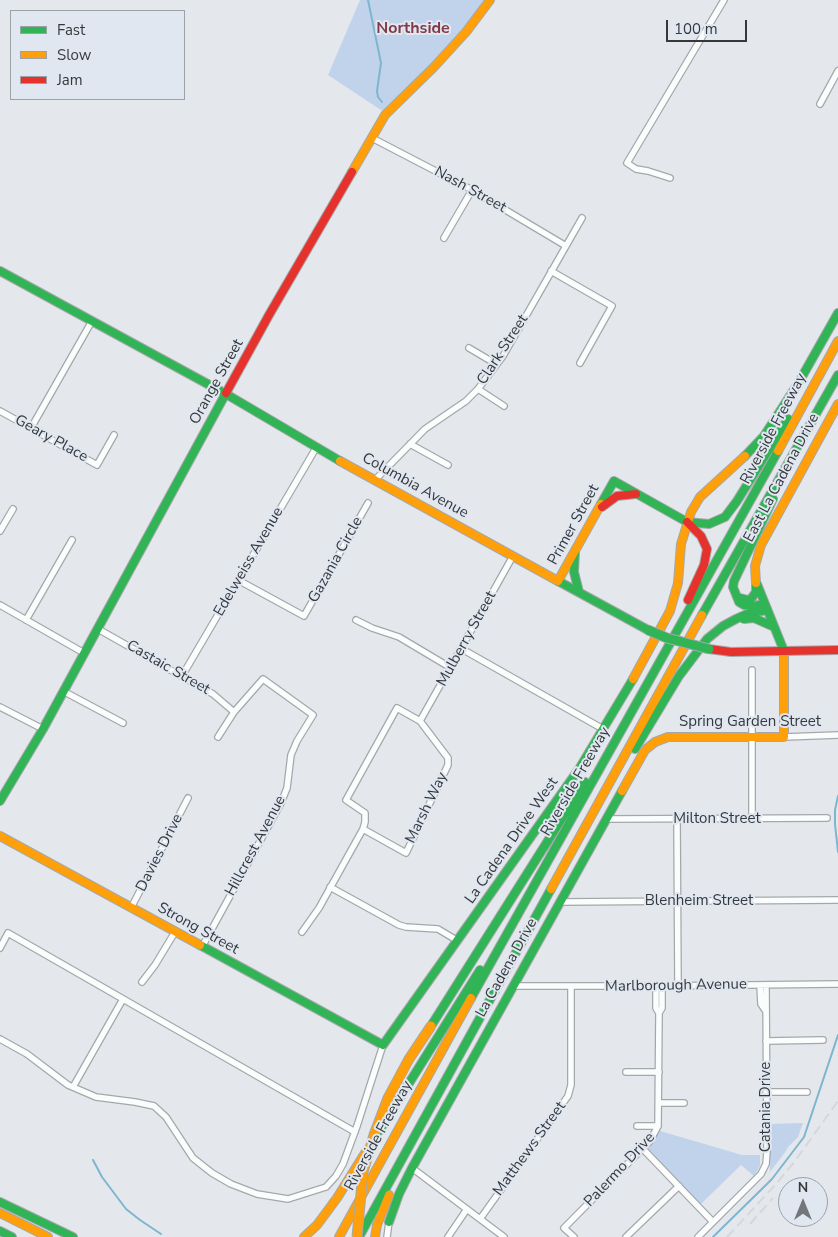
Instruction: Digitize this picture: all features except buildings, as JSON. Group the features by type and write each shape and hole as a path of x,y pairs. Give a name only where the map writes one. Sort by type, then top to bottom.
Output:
{"main road":[{"name":"Orange Street","path":"0,801 64,692 269,315 385,115 434,67 466,32 490,0"},
{"name":"Columbia Avenue","path":"0,271 226,394 316,448 648,630 674,640 709,649 731,652 838,650"},
{"name":"La Cadena Drive West","path":"383,1045 554,805 603,730 670,611 678,583 681,544 687,522 700,497 740,461 764,436 799,382 838,313"},
{"name":"Riverside Freeway","path":"339,1237 532,886 638,702 658,663 736,530 838,341"},
{"path":"687,522 709,524 717,522 724,517 737,501 785,424 821,361 830,354"},
{"name":"Riverside Freeway","path":"358,1237 838,375"},
{"name":"East La Cadena Drive","path":"784,651 772,626 756,583 755,566 760,545 838,404"},
{"path":"765,607 744,605 739,602 734,592 734,580 770,508 779,478"},
{"name":"Primer Street","path":"558,582 614,481 636,494"},
{"path":"598,510 617,496 636,494 687,522 705,542 707,549 706,558 691,593 662,648 658,663"},
{"path":"575,552 574,572 579,592"},
{"path":"734,592 738,597 748,600 754,596 756,583"},
{"path":"614,775 635,749 679,676 708,639 723,626 765,607"},
{"path":"736,619 754,618 772,626"},
{"path":"784,651 784,736"},
{"path":"358,1237 357,1217 363,1172 388,1098 409,1059 524,876 638,702"},
{"name":"Spring Garden Street","path":"663,738 674,736 784,736"},
{"name":"La Cadena Drive","path":"389,1222 412,1168 645,750 663,738"},
{"name":"Strong Street","path":"0,836 383,1045"},
{"path":"304,1237 317,1225 350,1179 532,886"},
{"path":"375,1237 385,1202 420,1128"},
{"path":"0,1202 72,1236"},
{"path":"0,1213 48,1237"},
{"path":"0,1232 7,1237"},
{"path":"0,1232 12,1237"}],"street":[{"path":"670,178 636,169 626,163 724,0"},
{"path":"820,104 838,71"},
{"name":"Nash Street","path":"372,138 472,190 566,246"},
{"path":"444,238 472,190"},
{"name":"Clark Street","path":"375,480 425,429 466,401 478,389 496,364 582,218"},
{"path":"552,271 612,306 580,364"},
{"path":"31,428 92,321"},
{"path":"469,348 496,364"},
{"path":"478,389 504,406"},
{"name":"Geary Place","path":"0,411 97,465 114,435"},
{"path":"410,444 448,465"},
{"name":"Edelweiss Avenue","path":"182,676 316,448"},
{"name":"Gazania Circle","path":"238,580 304,616 368,503"},
{"path":"0,531 13,509"},
{"path":"26,620 72,540"},
{"name":"Mulberry Street","path":"420,721 513,556"},
{"path":"0,605 84,653"},
{"path":"356,620 398,637 451,668"},
{"name":"Castaic Street","path":"98,629 213,694 234,712"},
{"path":"462,649 603,730"},
{"path":"752,670 752,818"},
{"name":"Hillcrest Avenue","path":"202,947 281,803 287,788 291,755 313,715 263,679 234,712"},
{"path":"64,692 123,723"},
{"path":"0,707 43,729"},
{"name":"Marsh Way","path":"397,708 420,721 448,758 448,765 406,853 363,829 365,813 346,800 397,708"},
{"path":"218,737 234,712"},
{"name":"Spring Garden Street","path":"784,736 838,736"},
{"name":"Davies Drive","path":"131,908 188,798"},
{"name":"Milton Street","path":"607,819 828,818"},
{"path":"677,819 678,986"},
{"path":"302,932 319,908 363,829"},
{"path":"330,888 399,925 438,929 458,941"},
{"name":"Blenheim Street","path":"560,902 838,900"},
{"path":"142,982 175,932"},
{"path":"0,948 8,934 355,1132"},
{"name":"Marlborough Avenue","path":"513,986 838,984"},
{"name":"Catania Drive","path":"698,1237 761,1174 766,1164 766,1040 763,985"},
{"name":"Palermo Drive","path":"574,1237 564,1228 643,1149 655,1134 658,1126 659,1014 662,1008 659,986"},
{"name":"Matthews Street","path":"480,1219 568,1096 571,1085 571,987"},
{"path":"73,1087 123,999"},
{"path":"0,1039 27,1054 73,1087 96,1097 154,1106 166,1116 193,1158 212,1173 231,1184 257,1194 288,1199 326,1187 343,1164 383,1045"},
{"path":"766,1040 823,1040"},
{"path":"626,1072 659,1072"},
{"path":"766,1092 807,1092"},
{"path":"659,1103 684,1103"},
{"path":"637,1126 658,1126"},
{"path":"643,1149 713,1222"},
{"path":"412,1168 504,1237"},
{"path":"626,1237 678,1186"},
{"path":"448,1237 467,1208"},
{"path":"387,1237 389,1222"}],"shaded area":[{"path":"360,0 488,0 451,46 384,112 328,75"},
{"path":"803,1123 798,1137 788,1147 770,1172 769,1124"},
{"path":"660,1131 742,1155 760,1155 760,1166 754,1176 741,1165 701,1204 647,1150"}],"waterway":[{"path":"368,0 381,63 377,91 378,97 382,102"},
{"path":"838,796 835,810 838,852"},
{"path":"713,1237 772,1179 804,1137 838,1035"},
{"path":"93,1160 102,1177 126,1209 161,1234"}],"railway":[{"path":"727,1237 795,1161 838,1101"},
{"path":"750,1224 773,1198"}],"traffic: fast":[{"path":"0,271 226,394 340,461"},
{"path":"745,456 764,436 799,382 838,313"},
{"path":"702,615 838,375"},
{"path":"0,801 43,729 226,393"},
{"path":"687,522 709,524 725,517 788,419"},
{"path":"471,998 778,451"},
{"path":"601,504 614,481 687,522"},
{"path":"764,604 744,605 739,602 733,587 734,581 773,499"},
{"path":"575,552 574,572 579,592"},
{"path":"558,581 648,630"},
{"path":"740,598 751,599 756,592 756,583"},
{"path":"757,584 784,651"},
{"path":"635,749 679,676 707,639 723,626 736,619 747,614 766,610"},
{"path":"744,619 754,618 772,626"},
{"path":"648,630 667,638 709,649"},
{"path":"200,945 383,1045 579,769 633,679"},
{"path":"431,1026 585,782"},
{"path":"389,1222 399,1194 412,1168 622,791"},
{"path":"359,1237 551,889"},
{"path":"379,1131 480,970"},
{"path":"0,1202 73,1237"},
{"path":"0,1231 12,1237"}],"traffic: slow":[{"path":"352,172 385,115 434,67 466,32 490,0"},
{"path":"778,451 838,341"},
{"path":"756,583 755,566 761,545 838,404"},
{"path":"633,679 670,611 678,583 681,544 691,512 700,497 745,456"},
{"path":"340,461 558,581 601,504"},
{"path":"551,889 702,615"},
{"path":"622,791 645,750 655,742 668,737 784,737 784,651"},
{"path":"0,836 200,945"},
{"path":"339,1237 471,998"},
{"path":"357,1237 363,1172 374,1135 388,1098 409,1059 431,1026"},
{"path":"304,1237 317,1225 337,1198 367,1150"},
{"path":"375,1237 377,1225 389,1195"},
{"path":"0,1213 48,1237"}],"traffic: jam":[{"path":"226,393 352,172"},
{"path":"602,507 617,496 636,494"},
{"path":"687,522 701,536 707,549 704,565 688,600"},
{"path":"709,649 731,652 838,650"}],"district":[{"name":"Northside","path":"413,29"}]}
